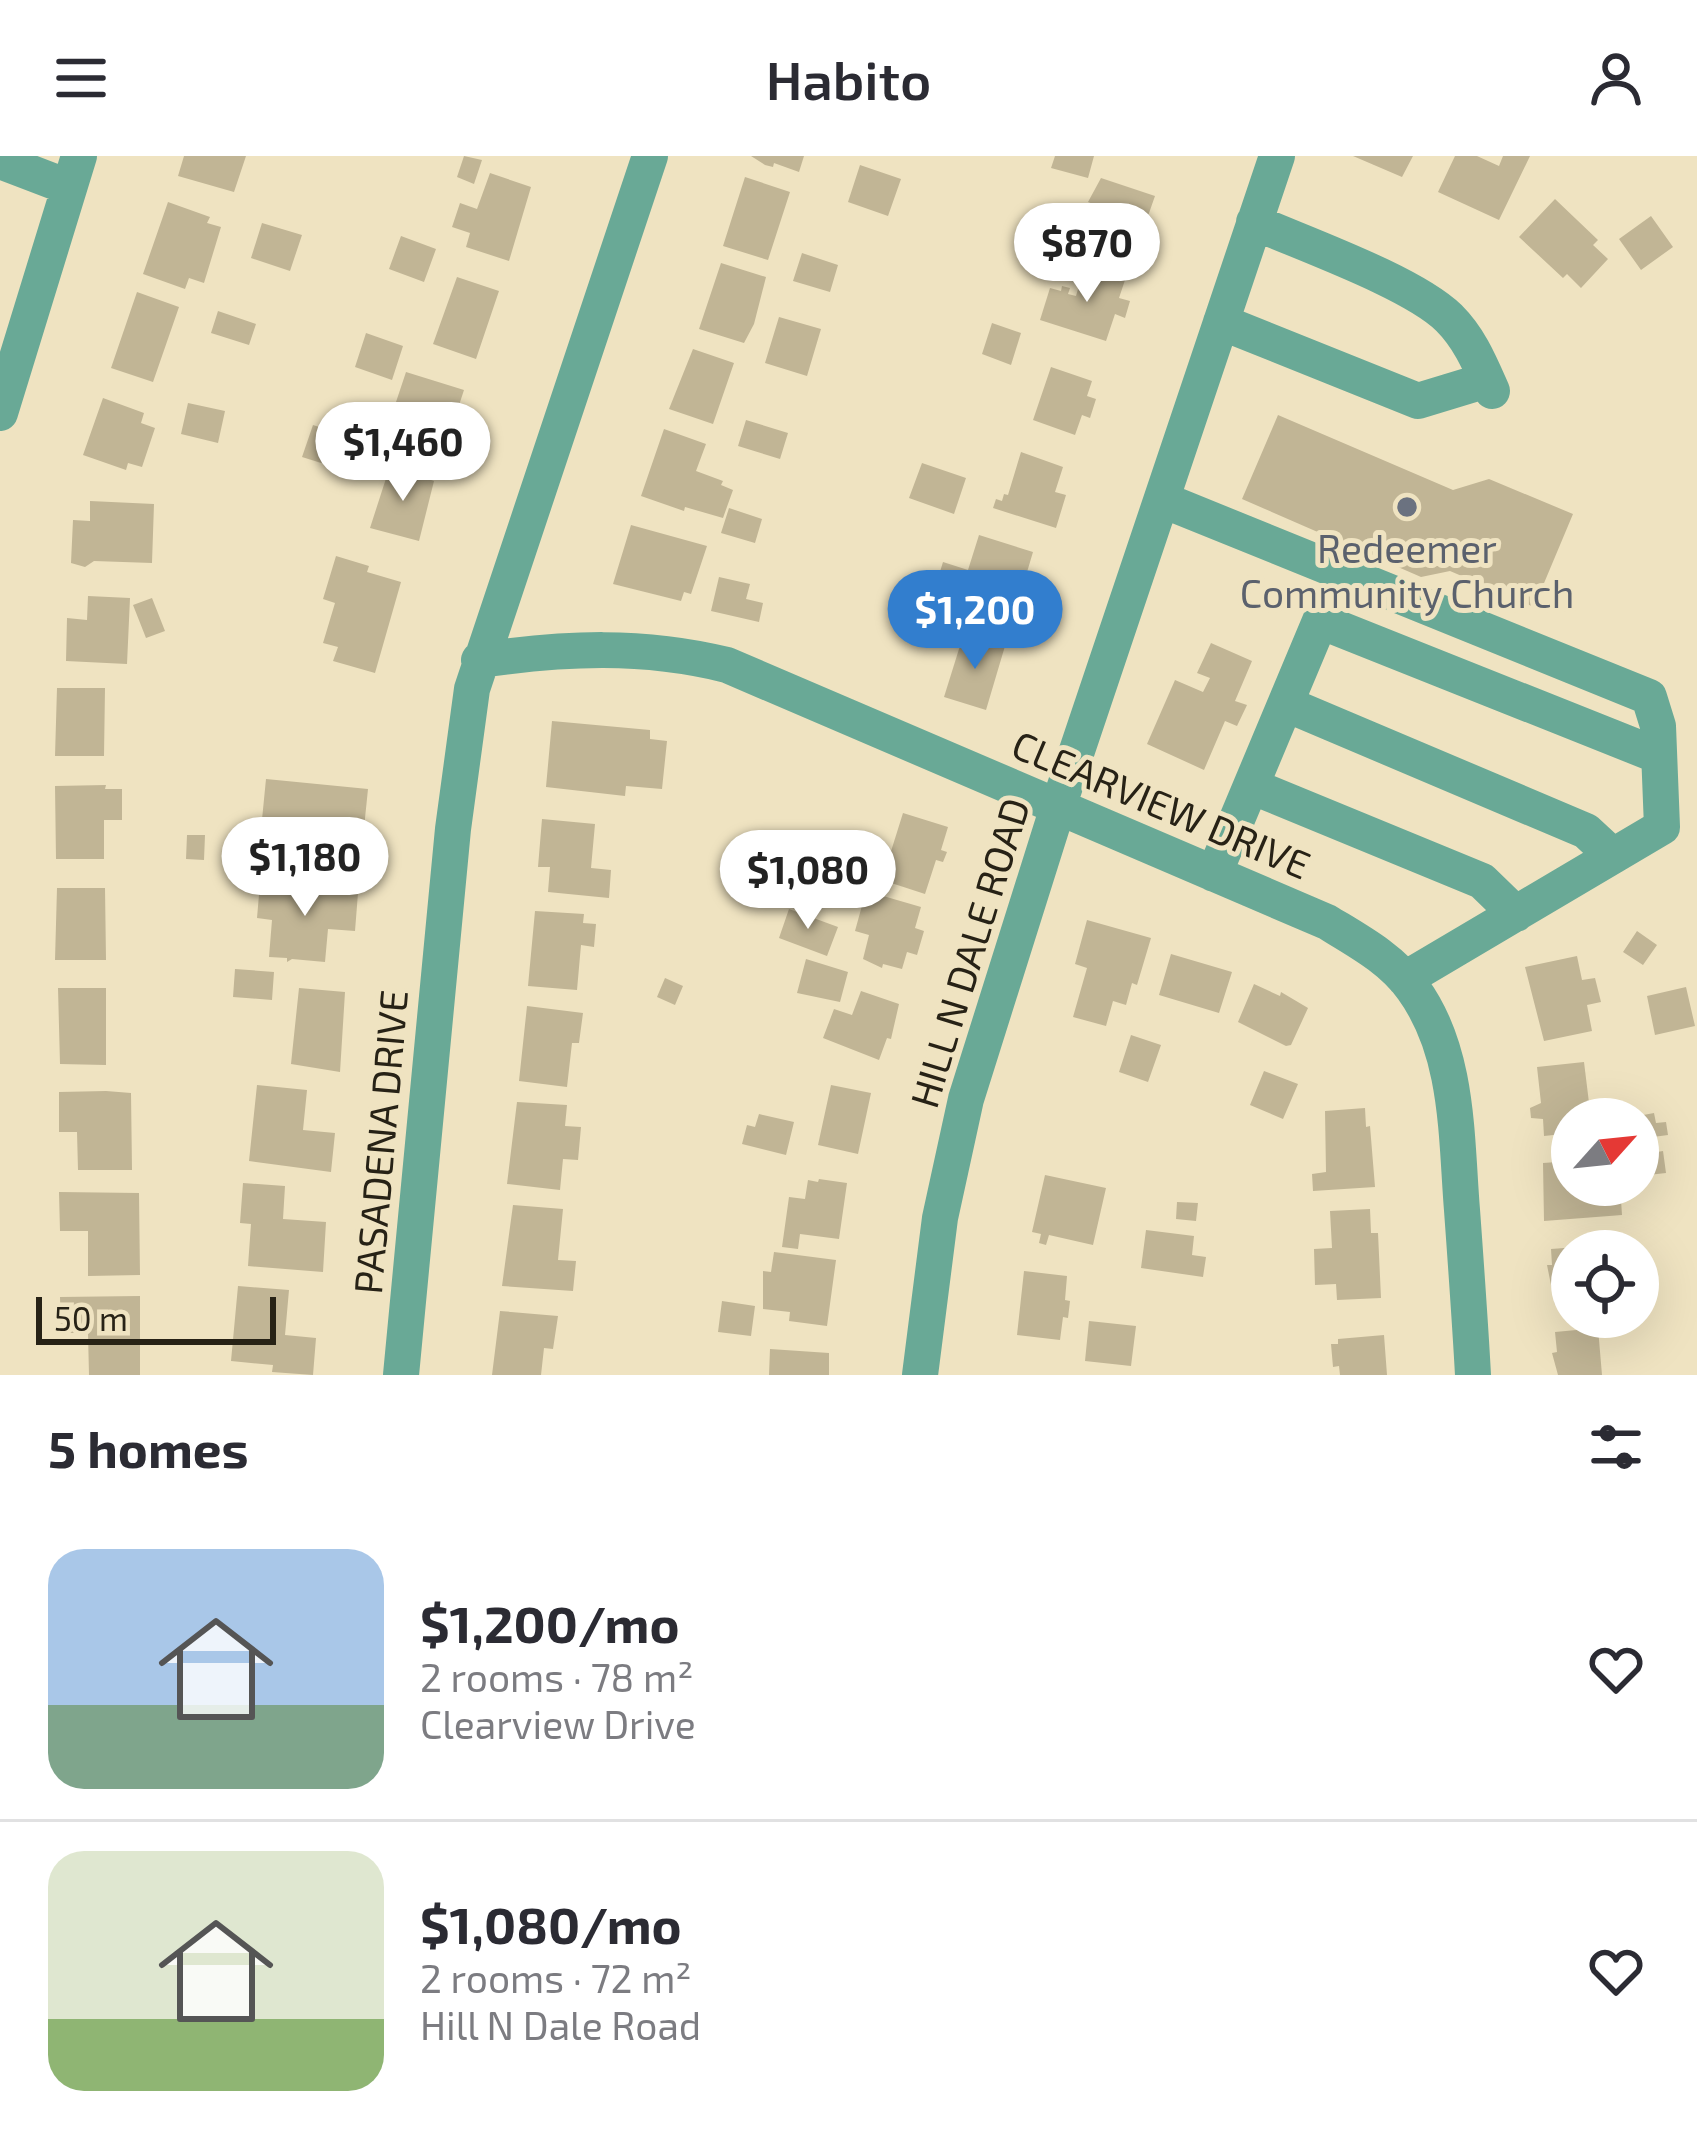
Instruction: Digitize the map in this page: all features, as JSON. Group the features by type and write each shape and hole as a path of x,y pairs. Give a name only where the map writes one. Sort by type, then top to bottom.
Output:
{"street":[{"name":"PASADENA DRIVE","path":"400,1375 453,829 472,689 650,156"},
{"name":"HILL N DALE ROAD","path":"920,1375 940,1218 966,1099 1058,807 1277,156"},
{"path":"0,161 74,171 0,413"},
{"path":"1221,322 1418,401 1490,386 1474,350 1435,307 1254,221"},
{"path":"1163,500 1649,697 1658,725 1662,827 1405,980"},
{"path":"1214,874 1341,571"},
{"path":"1320,621 1660,756"},
{"name":"CLEARVIEW DRIVE","path":"479,660 565,648 691,656 768,682 1327,922 1378,953 1432,1018 1454,1102 1474,1375"},
{"path":"1286,704 1586,831 1613,856"},
{"path":"1251,786 1482,881 1516,914"}],"building":[{"path":"184,156 246,156 234,192 178,176"},
{"path":"464,156 482,160 474,184 457,177"},
{"path":"751,156 804,156 799,172 774,163 773,167 765,165"},
{"path":"1055,156 1094,156 1088,178 1051,168"},
{"path":"1353,156 1413,156 1402,177"},
{"path":"1455,156 1477,156 1499,166 1503,156 1530,156 1499,220 1438,192"},
{"path":"860,165 901,179 888,216 848,202"},
{"path":"490,173 531,187 509,261 466,247 470,233 452,227 460,203 477,209"},
{"path":"745,177 790,192 768,260 723,246"},
{"path":"1101,178 1155,196 1136,250 1084,232 1093,204 1088,202"},
{"path":"1555,199 1598,240 1593,245 1608,259 1581,288 1567,274 1563,278 1519,237"},
{"path":"168,202 210,217 207,223 221,227 204,283 189,278 185,289 143,274"},
{"path":"1651,216 1673,247 1641,270 1619,239"},
{"path":"262,223 302,235 290,271 251,258"},
{"path":"1029,231 1067,242 1059,270 1021,258"},
{"path":"401,236 436,249 424,282 389,269"},
{"path":"802,253 838,265 830,292 793,281"},
{"path":"721,263 766,277 744,343 699,329"},
{"path":"1085,267 1125,280 1119,298 1130,301 1125,318 1115,314 1106,341 1040,320 1050,288 1070,288 1068,294 1076,296 1077,271"},
{"path":"457,277 499,291 476,359 433,344"},
{"path":"137,292 179,307 153,382 111,368"},
{"path":"218,311 256,324 249,345 211,333"},
{"path":"779,317 821,329 807,376 765,363"},
{"path":"992,323 1021,333 1011,365 982,354"},
{"path":"366,333 403,346 392,380 355,367"},
{"path":"693,349 734,363 713,424 669,409"},
{"path":"1051,367 1092,381 1087,396 1096,399 1090,418 1082,415 1075,435 1033,420"},
{"path":"406,372 464,390 442,457 366,433 376,402 394,408"},
{"path":"103,398 144,413 141,423 155,428 142,467 128,463 126,470 83,455"},
{"path":"188,403 225,411 218,443 181,434"},
{"name":"Redeemer Community Church","path":"1278,415 1453,490 1489,479 1573,514 1534,607 1450,571 1421,577 1242,499"},
{"path":"746,420 788,433 780,459 738,446"},
{"path":"313,425 344,435 334,467 302,457"},
{"path":"664,429 706,444 696,471 733,490 723,518 641,496"},
{"path":"1021,452 1063,467 1055,492 1066,495 1056,528 993,508 996,499 1002,501 1008,495"},
{"path":"922,463 966,478 954,514 909,498"},
{"path":"390,466 434,481 419,541 370,528"},
{"path":"90,501 154,504 152,563 94,561 85,567 71,563 73,520 90,521"},
{"path":"729,508 762,519 755,543 721,533"},
{"path":"631,525 707,546 691,594 684,592 681,601 613,584"},
{"path":"979,535 1033,552 1019,599 991,590 983,615 947,603 950,596 934,591 943,562 968,570"},
{"path":"336,556 401,582 375,673 333,661 338,647 323,643 335,603 323,599"},
{"path":"719,577 750,584 746,599 763,603 759,622 711,611"},
{"path":"88,596 130,598 127,664 66,661 67,618 87,620"},
{"path":"152,598 165,631 146,638 133,605"},
{"path":"964,633 1005,646 986,710 944,697"},
{"path":"1211,643 1252,661 1235,701 1247,705 1237,726 1225,721 1204,770 1147,744 1175,680 1203,692 1210,678 1197,673"},
{"path":"57,688 105,688 104,756 55,756"},
{"path":"552,721 650,730 650,739 667,741 662,789 626,786 625,796 546,787"},
{"path":"266,779 368,789 364,828 326,824 322,867 258,860"},
{"path":"106,785 105,789 122,789 122,820 104,820 104,859 56,859 55,786"},
{"path":"903,813 948,827 941,850 947,852 943,862 936,860 925,894 882,880"},
{"path":"542,819 595,824 591,868 611,870 609,898 548,892 550,867 538,867"},
{"path":"187,835 205,835 204,860 186,859"},
{"path":"260,883 358,893 355,931 328,929 325,962 269,957 272,920 257,918"},
{"path":"57,888 105,888 106,960 55,960"},
{"path":"866,891 921,907 915,928 924,931 917,955 907,952 902,969 883,964 882,968 863,959 869,935 855,931"},
{"path":"789,909 838,927 827,956 779,938"},
{"path":"535,911 584,914 583,923 596,924 594,947 581,945 577,990 528,986"},
{"path":"1087,920 1151,938 1137,985 1132,983 1126,1005 1113,1001 1106,1026 1073,1017 1087,968 1075,964"},
{"path":"1637,931 1657,945 1643,965 1623,952"},
{"path":"1171,954 1232,972 1219,1013 1159,995"},
{"path":"1577,956 1582,980 1595,978 1601,1002 1587,1005 1592,1031 1544,1041 1525,967"},
{"path":"806,959 848,972 840,1002 797,993"},
{"path":"235,969 274,972 272,1000 233,997"},
{"path":"665,978 683,986 675,1005 657,997"},
{"path":"1254,984 1280,996 1281,992 1308,1008 1291,1045 1238,1022"},
{"path":"1686,987 1695,1026 1655,1035 1647,996"},
{"path":"58,988 106,988 106,1065 60,1064"},
{"path":"299,988 345,992 340,1072 291,1064"},
{"path":"861,991 899,1004 891,1039 887,1038 879,1060 823,1038 834,1009 852,1015"},
{"path":"527,1006 583,1013 579,1043 572,1043 567,1087 519,1081"},
{"path":"1131,1035 1161,1045 1148,1082 1119,1072"},
{"path":"1584,1062 1588,1098 1551,1098 1551,1135 1544,1136 1543,1119 1531,1118 1530,1108 1541,1103 1537,1067"},
{"path":"1264,1071 1298,1084 1283,1119 1250,1105"},
{"path":"257,1085 307,1090 303,1130 335,1133 331,1172 249,1161"},
{"path":"831,1085 871,1093 858,1154 818,1145"},
{"path":"59,1092 131,1093 132,1170 78,1170 77,1132 59,1132"},
{"path":"517,1102 567,1105 565,1126 581,1127 578,1160 563,1159 560,1190 507,1184"},
{"path":"1365,1108 1375,1187 1313,1191 1312,1174 1326,1172 1325,1111"},
{"path":"759,1114 794,1122 786,1155 742,1144 747,1125 755,1127"},
{"path":"1666,1122 1668,1135 1659,1136 1659,1123"},
{"path":"1663,1151 1666,1173 1659,1174 1659,1152"},
{"path":"1551,1162 1551,1206 1621,1206 1622,1215 1544,1221 1543,1163"},
{"path":"1045,1175 1106,1188 1093,1245 1049,1235 1046,1245 1039,1243 1041,1234 1032,1232"},
{"path":"808,1180 847,1183 839,1239 800,1234 798,1249 782,1247 789,1197 805,1199"},
{"path":"243,1183 285,1186 283,1219 326,1222 323,1272 248,1266 251,1224 240,1223"},
{"path":"59,1192 139,1193 140,1275 88,1276 88,1231 60,1231"},
{"path":"1177,1202 1198,1203 1196,1221 1176,1219"},
{"path":"513,1205 563,1209 558,1260 576,1261 573,1291 502,1286"},
{"path":"1370,1209 1371,1233 1378,1233 1381,1298 1337,1300 1336,1284 1315,1285 1314,1249 1332,1248 1330,1211"},
{"path":"1146,1230 1194,1236 1192,1255 1206,1257 1203,1277 1141,1268"},
{"path":"774,1252 836,1260 827,1326 789,1321 790,1312 763,1309 763,1271 771,1272"},
{"path":"1024,1271 1067,1276 1065,1300 1070,1301 1060,1340 1017,1335"},
{"path":"238,1286 289,1290 285,1335 316,1338 313,1375 272,1372 273,1365 231,1361"},
{"path":"140,1296 140,1375 89,1375 88,1333 61,1333 60,1297"},
{"path":"722,1301 755,1306 751,1336 718,1332"},
{"path":"500,1311 558,1316 553,1349 544,1348 541,1375 492,1375"},
{"path":"1089,1321 1136,1326 1131,1366 1085,1361"},
{"path":"1384,1335 1387,1375 1340,1375 1339,1366 1333,1367 1331,1344 1338,1344 1338,1339"},
{"path":"1556,1338 1599,1338 1602,1375 1558,1375 1552,1353 1557,1352"},
{"path":"770,1349 829,1353 829,1375 769,1375"}],"place":[{"name":"Redeemer Community Church","path":"1407,507"}]}
